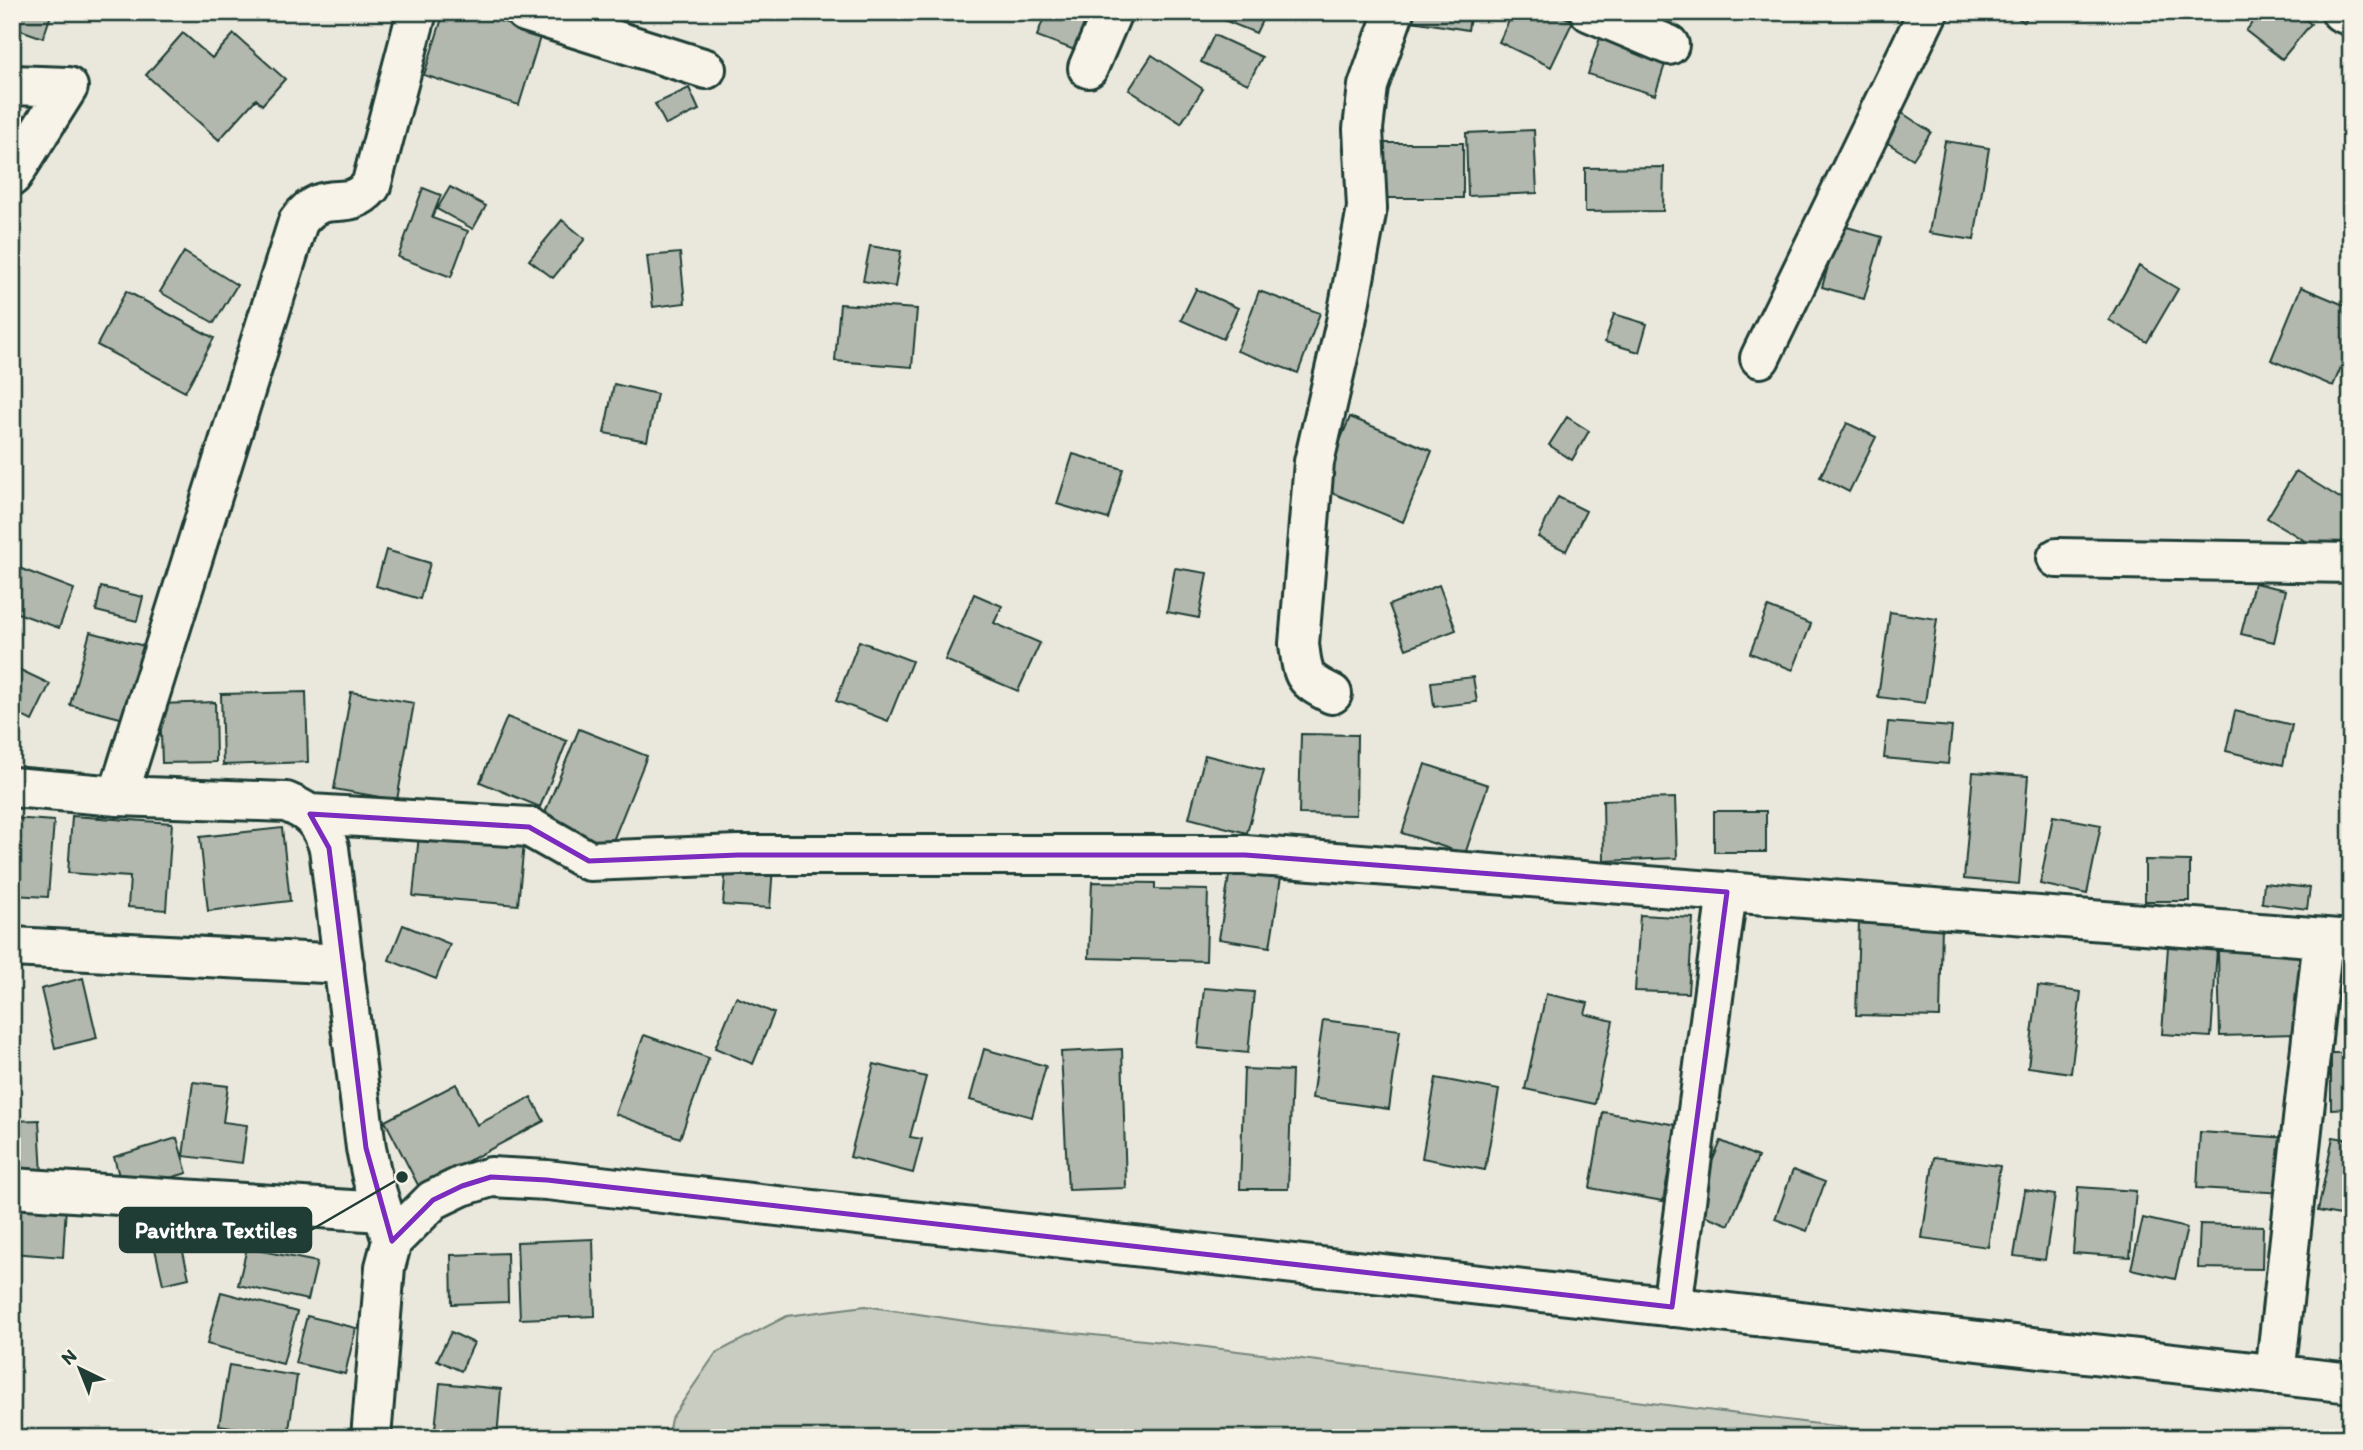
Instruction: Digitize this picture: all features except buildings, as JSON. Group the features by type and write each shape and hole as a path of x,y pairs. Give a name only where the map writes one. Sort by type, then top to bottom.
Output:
{"street":[{"path":"118,796 298,222 306,211 317,203 354,200 371,186 417,12"},
{"path":"525,12 706,69"},
{"path":"1088,68 1112,12"},
{"path":"1332,694 1311,684 1302,671 1299,644 1314,462 1346,322 1367,208 1363,129 1368,86 1394,12"},
{"path":"1590,12 1669,44"},
{"path":"1760,358 1928,12"},
{"path":"2341,12 2351,16"},
{"path":"12,85 68,87 12,176"},
{"path":"2057,558 2351,564"},
{"path":"12,788 118,796 286,802 310,814 529,827 589,861 738,855 1245,855 2337,939 2275,1375"},
{"path":"310,814 323,830 329,848 366,1148 387,1226 371,1438"},
{"path":"1672,1307 1727,892"},
{"path":"12,947 344,964"},
{"path":"12,1188 387,1226 412,1219 433,1200 462,1186 492,1177 547,1180 2351,1383"}],"highlighted area":[{"path":"310,814 529,827 589,861 738,855 1245,855 1727,892 1672,1307 547,1180 491,1177 462,1186 433,1200 392,1241 366,1148 329,848"}],"shaded area":[{"path":"865,1306 992,1325 1174,1343 1930,1438 667,1438 671,1419 716,1353 787,1316"}],"place":[{"name":"Pavithra Textiles","path":"402,1177"}]}
